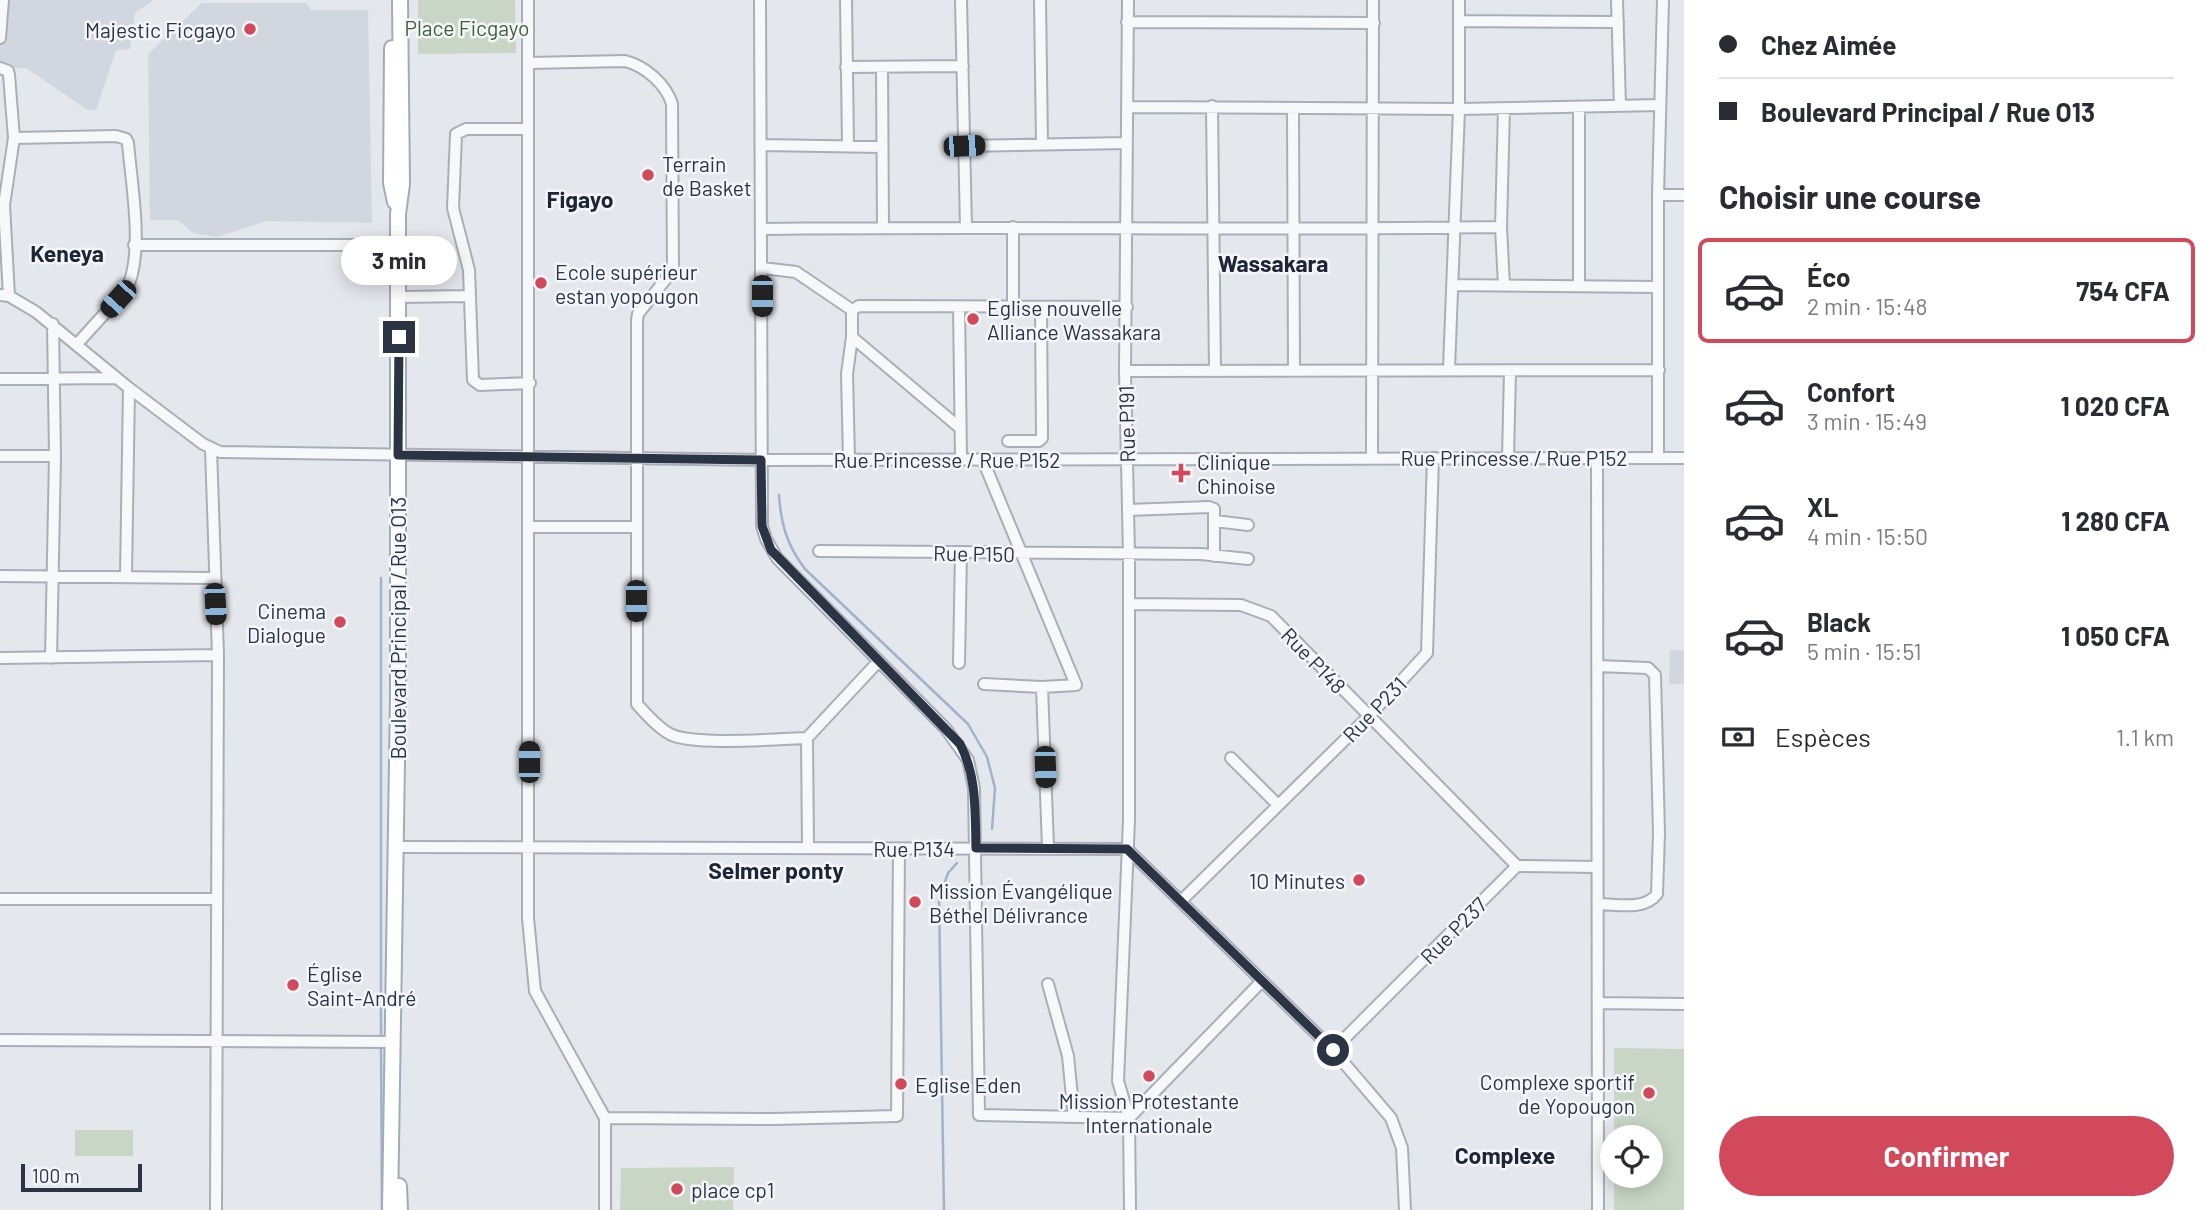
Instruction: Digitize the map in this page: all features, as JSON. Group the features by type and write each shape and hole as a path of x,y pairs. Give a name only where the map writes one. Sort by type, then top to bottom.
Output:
{"main road":[{"name":"Boulevard Principal / Rue O13","path":"394,0 391,183 398,214"},
{"name":"Boulevard Principal / Rue O13","path":"400,0 402,184 398,214 394,1042 397,1056 400,1210"},
{"name":"Boulevard Principal / Rue O13","path":"390,1210 390,1056 394,1042"}],"street":[{"path":"0,38 3,0"},
{"path":"528,0 528,918 533,985 605,1118 605,1210"},
{"path":"760,0 763,229 762,526 771,550 877,663 960,744 968,761 974,788 976,848 979,1114 1129,1118 1262,981"},
{"path":"846,0 848,146"},
{"path":"961,0 966,228"},
{"path":"1040,0 1042,144"},
{"name":"Rue P191","path":"1128,0 1125,371 1129,555 1127,849 1118,1081 1129,1118 1130,1210"},
{"path":"1372,457 1373,0"},
{"path":"1449,369 1459,109 1459,0"},
{"path":"1617,0 1620,106"},
{"path":"1658,458 1658,195 1663,0"},
{"path":"1459,21 1618,22"},
{"path":"1127,22 1374,23"},
{"path":"528,63 625,61 636,64 665,90 672,104 673,270 638,314 637,320 635,527 638,704 666,731 676,736 698,739 807,738"},
{"path":"846,67 963,66"},
{"path":"882,67 883,228"},
{"path":"0,68 8,71 9,75 14,138 2,205 5,295 53,324 117,378 211,449 213,578 218,655 216,1210"},
{"path":"1128,107 1459,109 1660,105"},
{"path":"1212,106 1215,370"},
{"path":"1579,107 1579,285"},
{"path":"1293,108 1294,370"},
{"path":"1504,108 1501,227 1504,286"},
{"path":"528,129 466,129 456,134 453,208 467,254 473,380 480,385 530,383"},
{"path":"14,138 126,139 134,245 128,286 76,344"},
{"path":"964,146 1126,143"},
{"path":"761,145 882,147"},
{"path":"1658,195 1684,195"},
{"path":"763,229 1128,226 1293,231 1501,227"},
{"path":"1013,228 1013,308"},
{"path":"134,245 398,245"},
{"path":"762,268 796,272 852,310"},
{"path":"1452,285 1658,287"},
{"path":"398,297 470,296"},
{"path":"852,310 859,306 1127,306"},
{"path":"958,307 961,458"},
{"path":"1008,441 1039,441 1042,438 1041,308"},
{"path":"849,459 847,374 852,337 852,310"},
{"path":"51,658 55,456 53,324"},
{"path":"852,337 960,428"},
{"path":"1125,371 1659,370"},
{"path":"1508,458 1510,371"},
{"path":"0,379 117,378"},
{"path":"126,575 129,387"},
{"name":"Rue Princesse / Rue P152","path":"211,449 239,454 761,460 1684,458"},
{"path":"0,456 55,456"},
{"name":"Rue P231","path":"1181,901 1369,716 1429,648 1433,457"},
{"path":"982,458 1076,685 1042,687 984,684"},
{"path":"1597,458 1598,1210"},
{"path":"1128,510 1213,509 1214,556"},
{"path":"1215,521 1248,525"},
{"path":"530,527 635,527"},
{"name":"Rue P150","path":"819,551 1214,556 1248,559"},
{"path":"959,663 961,552"},
{"path":"0,576 126,575 213,578"},
{"name":"Rue P148","path":"1129,604 1241,605 1271,616 1517,866"},
{"path":"0,658 218,655"},
{"path":"808,847 807,738 877,663"},
{"path":"1598,666 1648,668 1655,674 1659,833 1657,894 1651,901 1640,905 1598,904"},
{"path":"1042,687 1048,847"},
{"path":"1231,758 1278,805"},
{"name":"Rue P134","path":"396,847 1127,849"},
{"path":"605,1118 897,1116 899,849"},
{"path":"1127,849 1333,1050 1396,1127 1402,1148 1405,1210"},
{"path":"1517,866 1597,867"},
{"name":"Rue P237","path":"1333,1050 1517,866"},
{"path":"0,899 216,899"},
{"path":"1048,984 1068,1056 1074,1117"},
{"path":"1598,1003 1684,1004"},
{"path":"0,1040 394,1042"}],"shaded area":[{"path":"0,0 154,0 135,13 130,49 116,50 96,110 88,110 26,68 0,68"},
{"path":"202,3 306,3 311,10 368,10 372,223 267,221 217,237 193,233 178,220 150,220 148,54"},
{"path":"1670,650 1684,650 1684,684 1669,684"}],"green space":[{"name":"Place Ficgayo","path":"418,0 515,0 516,53 418,54"},
{"name":"Complexe sportif de Yopougon","path":"1614,1048 1684,1049 1684,1210 1614,1210 1614,1188 1663,1188 1663,1125 1614,1125"},
{"path":"75,1130 133,1130 133,1156 75,1156"},
{"name":"place cp1","path":"734,1167 733,1210 620,1210 621,1168"}],"waterway":[{"path":"779,495 786,534 805,569 968,724 987,757 995,788 992,829"},
{"path":"381,578 381,1037"},
{"path":"944,1210 939,899 948,873 957,863"},
{"path":"381,1044 382,1210"}],"place":[{"name":"Majestic Ficgayo","path":"250,29"},
{"name":"Terrain de Basket","path":"648,175"},
{"name":"Ecole supérieur estan yopougon","path":"541,283"},
{"name":"Eglise nouvelle Alliance Wassakara","path":"973,319"},
{"name":"Clinique Chinoise","path":"1181,473"},
{"name":"Cinema Dialogue","path":"340,622"},
{"name":"1O Minutes","path":"1359,880"},
{"name":"Mission Évangélique Béthel Délivrance","path":"915,902"},
{"name":"Église Saint-André","path":"293,985"},
{"name":"Mission Protestante Internationale","path":"1149,1076"},
{"name":"Eglise Eden","path":"901,1084"},
{"name":"Complexe sportif de Yopougon","path":"1649,1093"},
{"name":"place cp1","path":"677,1189"}],"district":[{"name":"Figayo","path":"580,199"},
{"name":"Keneya","path":"67,253"},
{"name":"Wassakara","path":"1273,263"},
{"name":"Selmer ponty","path":"776,870"},
{"name":"Complexe","path":"1505,1155"}],"route":[{"path":"399,337 398,455 761,460 762,526 771,550 877,663 960,744 968,761 974,788 976,848 1127,849 1160,878 1333,1050"}]}
